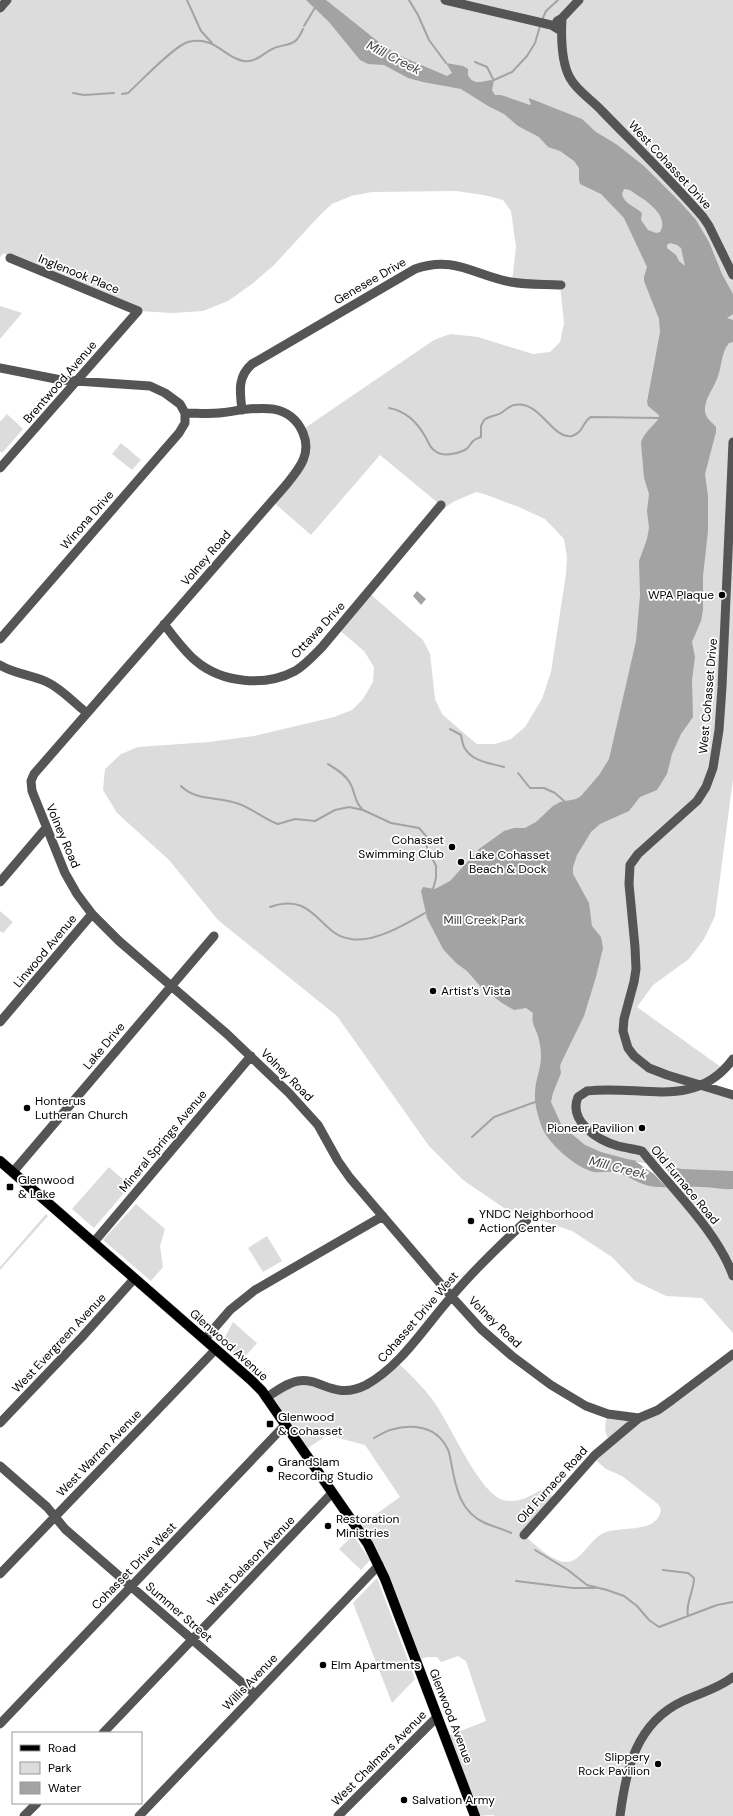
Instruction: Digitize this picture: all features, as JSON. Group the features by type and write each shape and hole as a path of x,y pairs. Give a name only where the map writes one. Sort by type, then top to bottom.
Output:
{"main road":[{"name":"Glenwood Avenue","path":"0,1161 251,1380 266,1398 368,1544 385,1579 475,1816"}],"street":[{"path":"0,8 7,0"},
{"path":"445,0 549,24 561,31 562,18"},
{"path":"549,24 562,18 579,0"},
{"name":"West Cohasset Drive","path":"561,31 567,72 573,84 600,109 703,217 733,275"},
{"name":"Inglenook Place","path":"10,258 138,311"},
{"name":"Genesee Drive","path":"242,410 240,382 245,372 252,364 424,265 444,263 457,265 512,282 560,285"},
{"name":"Brentwood Avenue","path":"0,468 138,311"},
{"path":"0,368 76,381 150,386 165,393 180,404 185,413"},
{"name":"Volney Road","path":"185,413 217,413 242,410 281,410 293,418 305,437 306,451 303,463 286,485 38,769 31,781 32,791 65,873 92,914 119,941 251,1056 310,1116 318,1126 339,1162 451,1296 492,1340 514,1358 578,1402 604,1413 638,1418"},
{"name":"Winona Drive","path":"0,639 179,433 185,423 185,413"},
{"name":"West Cohasset Drive","path":"733,442 722,687 719,730 713,768 706,787 697,801 638,854 630,865 629,872 636,947 636,969 633,989 624,1019 623,1031 624,1039 628,1048 634,1056 649,1068 733,1095"},
{"name":"Ottawa Drive","path":"164,624 196,661 224,676 247,681 263,681 287,675 306,663 322,646 441,505"},
{"path":"0,665 17,673 53,685 86,713"},
{"path":"2,876 46,828"},
{"name":"Linwood Avenue","path":"0,1022 92,914"},
{"name":"Lake Drive","path":"12,1172 214,936"},
{"name":"Mineral Springs Avenue","path":"94,1242 251,1056"},
{"name":"Old Furnace Road","path":"733,1059 725,1070 713,1080 690,1090 591,1090 578,1096 576,1102 577,1113 584,1127 600,1138 617,1146 642,1151 722,1250 733,1276"},
{"path":"204,1339 230,1310 255,1290 383,1216"},
{"name":"Cohasset Drive West","path":"266,1398 286,1385 299,1381 338,1390 350,1390 364,1386 385,1372 451,1296 491,1254 527,1220"},
{"name":"West Evergreen Avenue","path":"0,1423 82,1337 134,1279"},
{"name":"West Warren Avenue","path":"0,1574 216,1349"},
{"name":"Old Furnace Road","path":"524,1535 595,1455 638,1418 658,1410 733,1354"},
{"name":"Cohasset Drive West","path":"0,1724 285,1425"},
{"name":"Summer Street","path":"0,1466 47,1507 65,1529 255,1694"},
{"name":"West Delason Avenue","path":"104,1732 332,1493"},
{"name":"Willis Avenue","path":"139,1816 378,1565"},
{"path":"620,1816 625,1784 634,1755 640,1740 648,1728 676,1705 714,1689 733,1677"},
{"name":"West Chalmers Avenue","path":"338,1816 437,1717"},
{"path":"24,1816 36,1804"}],"green space":[{"name":"Mill Creek Park","path":"7,0 733,0 733,779 715,916 704,939 689,959 653,985 637,1007 725,1070 702,1084 733,1095 733,1333 702,1298 666,1296 635,1281 612,1257 572,1231 504,1208 463,1180 429,1146 337,1016 218,920 169,860 117,813 103,790 105,769 121,754 138,747 209,742 254,736 334,717 352,710 363,699 373,682 374,667 364,651 337,628 368,592 423,640 430,654 435,699 442,714 466,735 477,744 495,744 511,739 525,727 542,699 551,672 566,574 567,557 564,539 545,519 519,507 476,492 455,501 444,508 380,455 311,535 272,501 303,463 302,430 434,340 450,334 478,337 533,354 550,352 560,342 564,323 560,285 512,282 516,247 511,211 503,200 484,195 456,191 372,192 351,196 332,204 274,265 252,284 228,301 203,311 172,313 138,311 10,258 4,253 0,257 0,8"},
{"path":"0,306 22,313 0,339"},
{"path":"7,414 23,429 2,453 0,451 0,422"},
{"path":"121,443 141,460 132,470 112,454"},
{"path":"0,911 13,922 3,933 0,931"},
{"path":"109,1167 130,1186 94,1228 72,1209"},
{"path":"136,1204 165,1229 160,1246 163,1267 151,1281 103,1240"},
{"path":"46,1214 48,1216 0,1270 0,1267"},
{"path":"267,1236 282,1261 263,1272 248,1248"},
{"path":"233,1322 257,1343 242,1360 223,1344"},
{"path":"733,1354 733,1816 475,1816 445,1737 486,1721 466,1661 458,1656 441,1662 437,1657 427,1657 416,1661 357,1528 400,1497 365,1445 328,1435 303,1451 266,1398 293,1382 355,1389 396,1361 415,1379 432,1399 464,1455 484,1484 493,1494 503,1500 514,1501 524,1499 543,1489 555,1499 524,1535 548,1555 559,1561 565,1562 576,1558 595,1539 606,1532 647,1526 659,1517 661,1509 658,1504 622,1476 606,1469 592,1457 610,1442 605,1428 608,1414 638,1418"},
{"path":"353,1535 370,1560 361,1570 339,1549"},
{"path":"377,1578 415,1679 392,1703 353,1603"}],"water":[{"name":"Mill Creek","path":"306,0 326,0 380,43 398,55 447,76 452,73 446,63 463,66 468,69 468,75 473,81 480,82 494,80 492,90 495,95 501,95 530,105 529,98 582,119 596,132 616,144 644,166 696,220 709,242 722,274 733,294 733,314 727,318 733,320 733,342 729,343 724,351 719,374 707,399 705,407 706,416 716,427 716,432 705,474 708,496 708,531 703,576 703,610 701,621 692,642 695,657 692,680 693,717 681,734 672,754 667,774 657,790 640,797 629,811 600,824 591,832 577,855 573,867 573,874 589,903 592,926 601,937 603,948 584,1016 560,1066 561,1073 551,1102 562,1126 585,1145 601,1152 627,1159 682,1169 733,1171 733,1189 649,1186 615,1172 594,1172 587,1170 563,1154 544,1132 536,1109 535,1088 541,1062 541,1054 539,1039 533,1022 533,1013 526,1008 514,1010 502,1003 480,986 467,971 456,963 443,949 427,918 421,891 423,887 435,889 450,881 479,849 504,831 514,828 525,828 536,822 553,806 560,802 576,799 581,796 599,775 609,759 636,641 640,595 639,561 647,539 649,528 647,511 649,494 644,478 641,443 645,434 659,418 659,415 648,406 647,402 660,332 659,319 644,281 647,267 624,218 601,194 580,184 579,168 574,161 560,151 548,147 539,137 518,126 504,114 461,89 408,78 384,65 368,64 360,60 329,22","holes":["624,189 633,192 653,207 662,221 660,232 656,233 648,230 641,220 642,213 623,198 622,194","670,243 681,248 685,266 679,261 676,255 667,248 667,245"]},
{"path":"417,591 426,599 421,605 413,596"}],"pier":[{"path":"635,1161 664,1166 682,1189 667,1188 654,1174"}],"waterway":[{"path":"187,0 201,31 212,43"},
{"path":"409,0 418,15 429,40 446,63"},
{"path":"542,20 546,11 558,0"},
{"path":"304,26 316,6"},
{"path":"494,80 512,72 527,56 535,43 540,26"},
{"path":"122,94 128,93 174,50 188,42 198,41 213,44 237,59 249,61 277,47 296,41 303,29"},
{"path":"475,62 487,67 493,79"},
{"path":"73,93 84,95 114,93"},
{"path":"389,408 401,412 411,418 419,427 432,448 438,453 442,454 458,453 466,449 474,440 481,437 481,426 484,420 499,414 514,405 523,405 531,408 539,413 558,432 565,436 572,436 576,434 591,417 660,418"},
{"path":"450,729 461,735 462,742 467,752 476,759 504,767"},
{"path":"328,764 346,777 352,787 357,803 362,809"},
{"path":"518,773 530,788 544,788 555,793 564,801"},
{"path":"181,786 187,791 201,797 239,804 278,824 295,819 315,821 335,810 349,807 363,810 391,823 419,828 426,836 427,848 436,866 436,878 433,889"},
{"path":"270,907 285,904 297,905 307,909 340,936 351,939 370,938 390,932 425,913"},
{"path":"472,1137 494,1117 535,1102"},
{"path":"374,1438 394,1429 405,1427 426,1429 435,1434 443,1442 449,1452 458,1493 468,1510 475,1517 485,1523 511,1533"},
{"path":"535,1550 568,1570 587,1585 624,1596 637,1606 649,1620 659,1627 717,1605 733,1602"},
{"path":"663,1570 688,1573 694,1578 687,1611 688,1616"},
{"path":"516,1581 573,1588 595,1588"}],"place":[{"name":"WPA Plaque","path":"722,595"},
{"name":"Cohasset Swimming Club","path":"452,847"},
{"name":"Lake Cohasset Beach & Dock","path":"461,862"},
{"name":"Artist's Vista","path":"433,991"},
{"name":"Honterus Lutheran Church","path":"27,1108"},
{"name":"Pioneer Pavilion","path":"642,1128"},
{"name":"Glenwood & Lake","path":"10,1187"},
{"name":"YNDC Neighborhood Action Center","path":"471,1221"},
{"name":"Glenwood & Cohasset","path":"270,1424"},
{"name":"GrandSlam Recording Studio","path":"270,1469"},
{"name":"Restoration Ministries","path":"328,1526"},
{"name":"Elm Apartments","path":"323,1665"},
{"name":"Slippery Rock Pavilion","path":"658,1764"},
{"name":"Salvation Army","path":"404,1800"}]}
